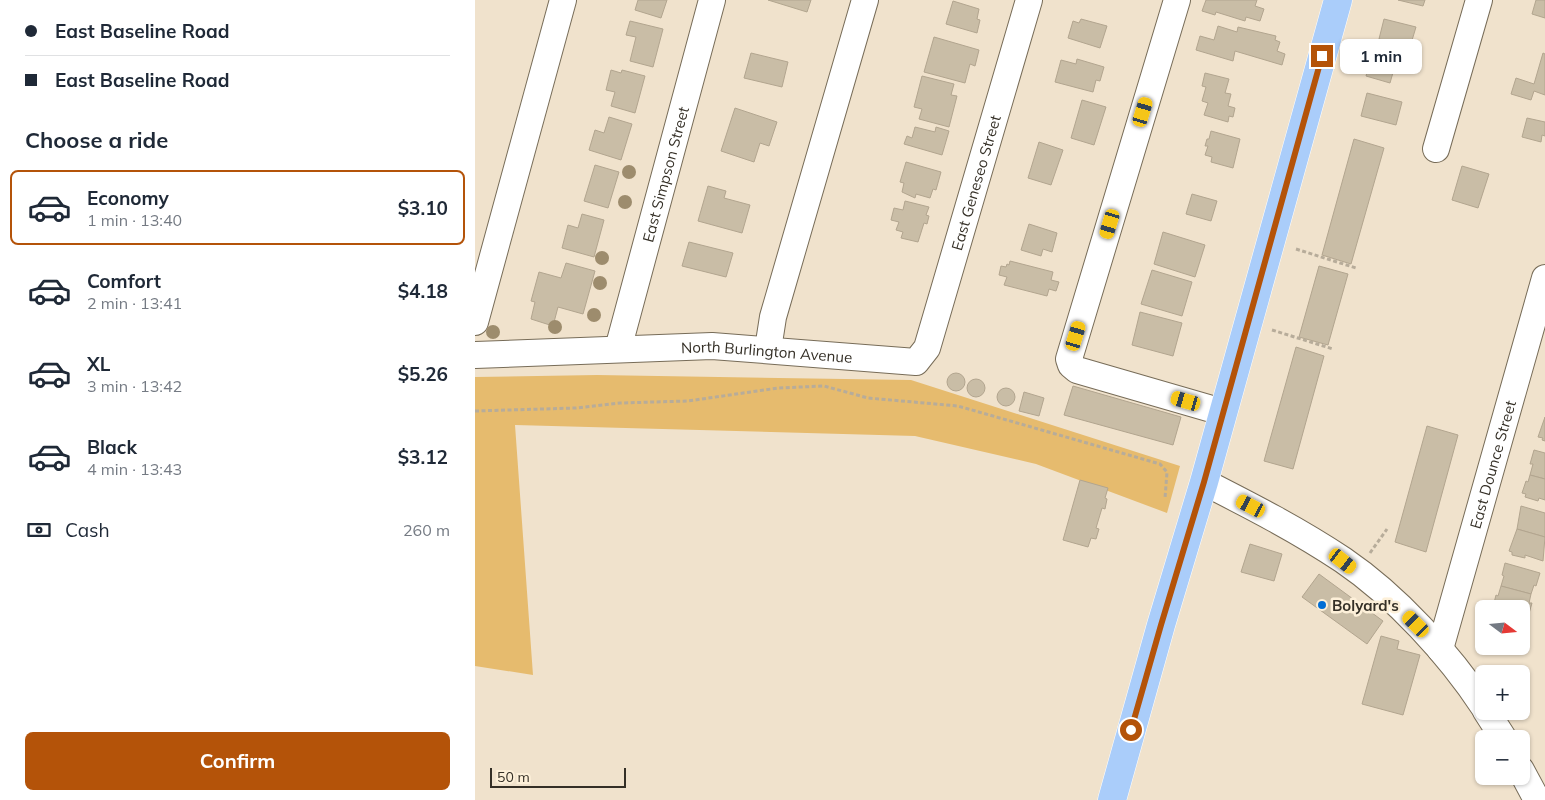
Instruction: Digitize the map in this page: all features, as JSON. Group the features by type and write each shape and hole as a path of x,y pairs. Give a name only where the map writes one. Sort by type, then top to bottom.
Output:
{"main road":[{"path":"1112,800 1161,625 1204,482 1338,0"}],"street":[{"path":"475,322 563,0"},
{"name":"East Simpson Street","path":"617,349 712,0"},
{"path":"768,349 773,317 865,0"},
{"name":"East Geneseo Street","path":"916,362 927,348 1029,0"},
{"path":"1177,0 1069,359 1071,365 1077,370 1222,412"},
{"path":"1436,149 1479,0"},
{"name":"East Dounce Street","path":"1440,649 1545,278"},
{"name":"North Burlington Avenue","path":"475,356 712,346 768,349 896,362 916,362"},
{"path":"1204,482 1278,520 1343,561 1381,590 1440,649 1475,696"},
{"path":"1529,785 1537,800"}],"path":[{"path":"1296,249 1356,268"},
{"path":"1272,330 1333,349"},
{"path":"475,411 576,408 620,403 688,401 778,388 824,386 868,398 958,406 1160,464 1167,472 1165,498"},
{"path":"1369,556 1387,529"}],"shaded area":[{"path":"597,375 911,380 1180,466 1167,513 1036,464 915,436 515,425 533,675 475,666 475,377"}],"building":[{"path":"638,0 667,0 661,18 635,10"},
{"path":"768,0 811,0 807,12"},
{"path":"1206,0 1257,0 1255,6 1264,9 1260,21 1246,17 1245,21 1216,12 1215,15 1202,11"},
{"path":"1398,0 1425,0 1423,6"},
{"path":"1536,0 1545,0 1545,18 1532,14"},
{"path":"953,1 979,9 977,19 980,20 977,33 946,24"},
{"path":"1081,19 1107,26 1100,48 1068,38 1073,21 1079,23"},
{"path":"1384,19 1416,27 1410,47 1379,39"},
{"path":"630,21 663,29 653,67 630,61 636,37 626,35"},
{"path":"1218,26 1237,32 1238,27 1276,36 1275,40 1280,42 1277,51 1285,54 1282,65 1235,51 1233,61 1196,50 1200,36 1214,40"},
{"path":"934,37 979,50 975,66 970,64 965,83 924,72"},
{"path":"751,53 788,62 782,87 744,78"},
{"path":"1543,53 1545,54 1545,95 1534,91 1531,100 1511,94 1516,78 1534,84"},
{"path":"1372,56 1396,62 1390,83 1366,76"},
{"path":"1077,59 1104,67 1100,81 1096,80 1093,92 1055,82 1061,60 1076,64"},
{"path":"611,70 621,73 622,70 645,76 635,113 611,106 615,92 606,90"},
{"path":"1205,73 1229,79 1225,93 1231,94 1228,106 1235,108 1233,117 1229,116 1228,122 1204,115 1208,103 1202,101 1206,87 1202,86"},
{"path":"922,76 954,84 951,95 957,96 949,127 919,119 922,109 914,107"},
{"path":"1367,93 1402,102 1396,125 1361,116"},
{"path":"1082,100 1106,107 1094,145 1071,138"},
{"path":"735,108 777,122 769,146 760,143 754,162 721,151"},
{"path":"609,117 632,124 621,160 589,150 595,130 604,133"},
{"path":"1527,118 1545,122 1545,136 1542,135 1541,142 1522,137"},
{"path":"915,127 935,132 936,127 949,131 942,155 904,144 907,136 912,138"},
{"path":"1211,131 1240,139 1233,168 1211,162 1212,157 1205,155 1208,146 1205,146"},
{"path":"1354,139 1384,148 1351,264 1322,255"},
{"path":"1039,142 1063,150 1051,185 1028,178"},
{"path":"906,162 941,172 936,190 933,189 930,198 916,194 915,198 902,192 904,183 900,182"},
{"path":"595,165 619,172 608,208 584,201"},
{"path":"1462,166 1489,174 1478,208 1452,200"},
{"path":"708,186 726,191 724,198 750,205 742,233 698,221"},
{"path":"1192,194 1217,201 1211,221 1186,214"},
{"path":"905,201 929,207 926,215 929,216 927,224 924,223 918,242 901,238 903,232 896,230 899,222 891,220 894,208 903,210"},
{"path":"582,214 604,220 594,257 562,248 568,225 578,228"},
{"path":"1029,224 1057,233 1052,252 1043,249 1041,256 1021,250"},
{"path":"1163,232 1205,245 1195,277 1154,264"},
{"path":"689,242 733,253 726,277 682,266"},
{"path":"1010,261 1053,272 1051,280 1059,282 1056,291 1049,289 1047,296 1004,285 1007,277 999,275 1001,266 1006,267"},
{"path":"566,263 595,271 583,314 558,307 553,326 531,319 535,302 531,301 539,272 561,278"},
{"path":"1319,266 1348,274 1328,345 1299,337"},
{"path":"1152,270 1192,282 1182,316 1141,304"},
{"path":"1140,312 1182,323 1173,356 1132,345"},
{"path":"1296,347 1324,356 1293,469 1264,461"},
{"path":"956,373 964,378 965,382 960,390 956,391 948,386 947,382 952,374"},
{"path":"972,379 980,379 985,384 983,395 972,397 967,392 967,384"},
{"path":"1073,386 1181,417 1173,445 1064,415"},
{"path":"1002,388 1010,388 1015,393 1013,404 1002,406 997,401 997,393"},
{"path":"1024,392 1044,398 1039,416 1019,411"},
{"path":"1545,417 1545,441 1542,440 1543,438 1538,437"},
{"path":"1427,426 1458,435 1426,552 1395,542"},
{"path":"1534,450 1545,453 1545,479 1530,475 1533,464 1530,464"},
{"path":"1530,475 1545,479 1545,500 1539,498 1538,501 1525,497 1526,494 1522,493"},
{"path":"1080,480 1108,488 1105,498 1107,499 1105,509 1102,508 1096,528 1099,529 1096,539 1091,538 1088,547 1063,540"},
{"path":"1521,506 1545,513 1545,537 1517,529"},
{"path":"1517,529 1545,537 1543,561 1525,555 1525,558 1512,555 1512,552 1509,551"},
{"path":"1250,544 1282,554 1274,581 1241,572"},
{"path":"1505,563 1540,573 1531,594 1501,586"},
{"path":"1319,574 1383,621 1367,644 1302,597"},
{"path":"1501,586 1531,594 1530,600 1495,600 1496,595 1498,596"},
{"path":"1381,636 1399,641 1397,649 1420,655 1403,715 1362,704"}],"place":[{"name":"Bolyard's","path":"1322,605"}],"route":[{"path":"1131,730 1204,482 1253,298 1322,56"}]}
